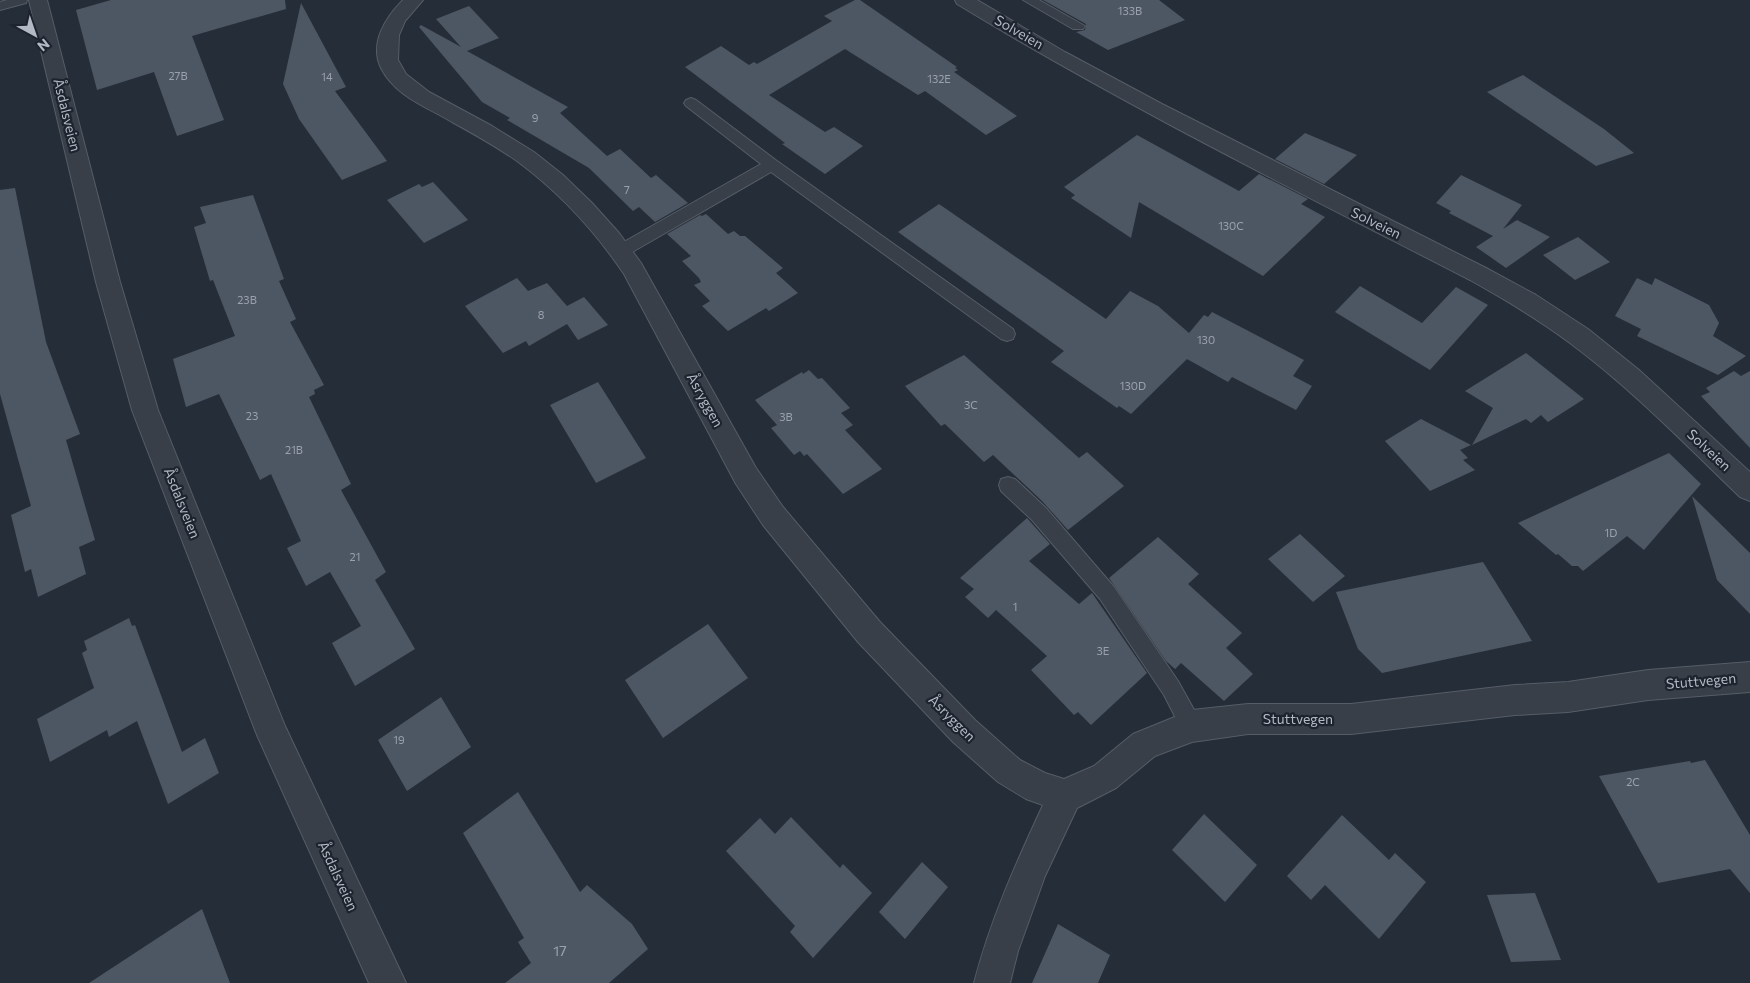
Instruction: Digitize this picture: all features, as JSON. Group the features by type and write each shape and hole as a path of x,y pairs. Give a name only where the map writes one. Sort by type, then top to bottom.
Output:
{"street":[{"name":"Åsdalsveien","path":"38,0 108,282 145,410 272,735 388,983"},
{"name":"Åsryggen","path":"414,0 394,22 387,55 392,70 420,95 484,130 527,158 569,194 621,251 671,336 746,476 773,516 869,632 964,731 1009,771 1038,787 1066,796"},
{"name":"Solveien","path":"972,1 1193,129 1352,212 1466,267 1551,316 1590,344 1671,414 1750,489"},
{"name":"Stuttvegen","path":"1066,796 1105,776 1144,745 1192,726 1248,719 1351,718 1515,700 1568,698 1648,686 1750,677"},
{"path":"992,983 1000,951 1030,870 1066,796"}],"lane":[{"path":"0,6 21,0"},
{"path":"1029,0 1078,26"},
{"path":"691,103 772,165 1007,334"},
{"path":"621,251 772,165"},
{"path":"1008,485 1039,514 1107,593 1171,688 1192,726"}],"building":[{"path":"111,0 285,0 286,9 192,36 224,120 177,136 154,72 97,90 76,10"},
{"path":"855,0 860,0 957,67 955,68 958,70 954,72 1017,116 986,135 925,91 918,95 845,49 769,95 825,132 834,127 863,146 825,174 782,144 785,143 685,67 721,46 749,65 754,62 757,64 832,21 824,16"},
{"path":"1043,0 1159,0 1185,20 1108,50 1076,32 1085,30 1086,24"},
{"path":"301,3 346,87 335,91 387,161 342,180 299,119 283,84"},
{"path":"469,6 499,38 467,51 568,107 560,113 607,156 620,149 651,178 656,175 688,203 655,222 639,207 633,211 589,168 507,120 510,118 482,102 419,27 421,25 461,47 436,19"},
{"path":"1523,75 1604,129 1634,153 1596,166 1487,92"},
{"path":"1305,133 1357,155 1324,184 1275,159"},
{"path":"1137,135 1239,191 1259,174 1308,199 1301,204 1325,217 1263,276 1139,202 1131,238 1071,198 1075,195 1064,187"},
{"path":"1461,175 1522,205 1503,229 1517,220 1550,237 1506,268 1476,247 1493,236 1449,213 1451,211 1436,203"},
{"path":"433,182 468,220 424,243 387,200 419,184 422,187"},
{"path":"15,188 46,342 80,434 66,440 95,540 79,547 86,574 38,597 31,569 25,572 11,515 31,506 0,394 0,190"},
{"path":"253,195 284,279 279,281 296,319 290,322 324,385 314,390 315,394 309,397 351,484 341,490 386,572 375,580 415,649 355,686 332,643 361,626 330,572 306,586 287,548 301,541 271,474 260,480 219,394 186,407 173,359 235,336 213,280 210,281 194,227 206,223 200,207"},
{"path":"939,204 1106,319 1130,291 1158,306 1189,333 1204,315 1208,317 1212,312 1304,360 1293,376 1312,386 1296,410 1232,377 1228,382 1187,359 1131,414 1119,406 1117,408 1051,362 1064,351 898,232"},
{"path":"706,214 728,234 734,231 740,236 745,236 783,268 776,273 798,293 769,311 766,308 728,331 702,306 710,301 694,285 701,282 699,278 682,261 691,256 667,234 700,215"},
{"path":"1578,237 1610,262 1575,280 1543,255"},
{"path":"517,278 528,291 547,283 567,306 584,297 608,325 578,340 567,324 529,346 526,341 503,353 465,306"},
{"path":"1637,278 1652,285 1655,278 1709,305 1719,323 1713,336 1746,356 1718,375 1637,336 1641,329 1615,316"},
{"path":"1360,286 1422,323 1456,287 1488,305 1430,370 1335,312"},
{"path":"1526,353 1584,399 1548,422 1541,415 1531,423 1526,419 1472,445 1493,408 1465,391"},
{"path":"964,355 1079,458 1087,452 1124,486 1068,530 1042,501 993,455 984,462 945,424 941,426 905,386"},
{"path":"809,370 818,379 822,378 850,408 841,413 853,425 845,430 882,469 843,494 807,454 804,456 800,451 794,455 771,428 777,425 755,400 802,372 803,374"},
{"path":"1734,371 1741,376 1750,371 1750,448 1701,396 1710,392 1706,388"},
{"path":"598,382 646,458 596,483 550,405"},
{"path":"1421,419 1471,445 1460,450 1468,458 1463,460 1475,470 1430,491 1385,441"},
{"path":"1669,453 1701,484 1644,550 1627,536 1583,571 1578,566 1572,566 1558,554 1556,555 1518,523"},
{"path":"1692,496 1750,553 1750,614 1717,580"},
{"path":"1027,518 1050,544 1029,561 1079,604 1092,593 1147,673 1091,725 1078,712 1074,715 1031,670 1047,656 996,610 988,618 965,597 974,589 960,578"},
{"path":"1300,534 1345,576 1313,602 1268,559"},
{"path":"1158,537 1199,574 1188,584 1242,633 1226,648 1253,674 1224,701 1181,663 1175,669 1166,661 1109,578"},
{"path":"1483,562 1532,641 1382,673 1358,649 1336,592"},
{"path":"129,618 132,626 135,625 182,752 205,738 219,773 168,804 137,721 109,737 107,730 50,762 37,719 94,688 82,653 87,650 84,641"},
{"path":"708,624 748,678 663,738 625,680"},
{"path":"441,697 471,747 407,791 378,740"},
{"path":"1705,760 1750,835 1750,893 1730,869 1658,883 1599,776"},
{"path":"518,792 580,892 587,885 632,924 648,949 609,983 505,983 531,963 518,942 524,938 463,833"},
{"path":"1204,814 1257,865 1225,902 1172,850"},
{"path":"1342,815 1389,860 1395,853 1426,882 1379,939 1325,885 1311,900 1287,876"},
{"path":"791,817 840,868 843,864 872,893 813,958 790,932 795,926 726,851 760,818 775,834"},
{"path":"922,862 948,887 905,939 879,912"},
{"path":"1535,893 1561,960 1511,962 1487,895"},
{"path":"202,909 230,983 89,983"},
{"path":"1058,924 1110,955 1098,983 1032,983"}]}
